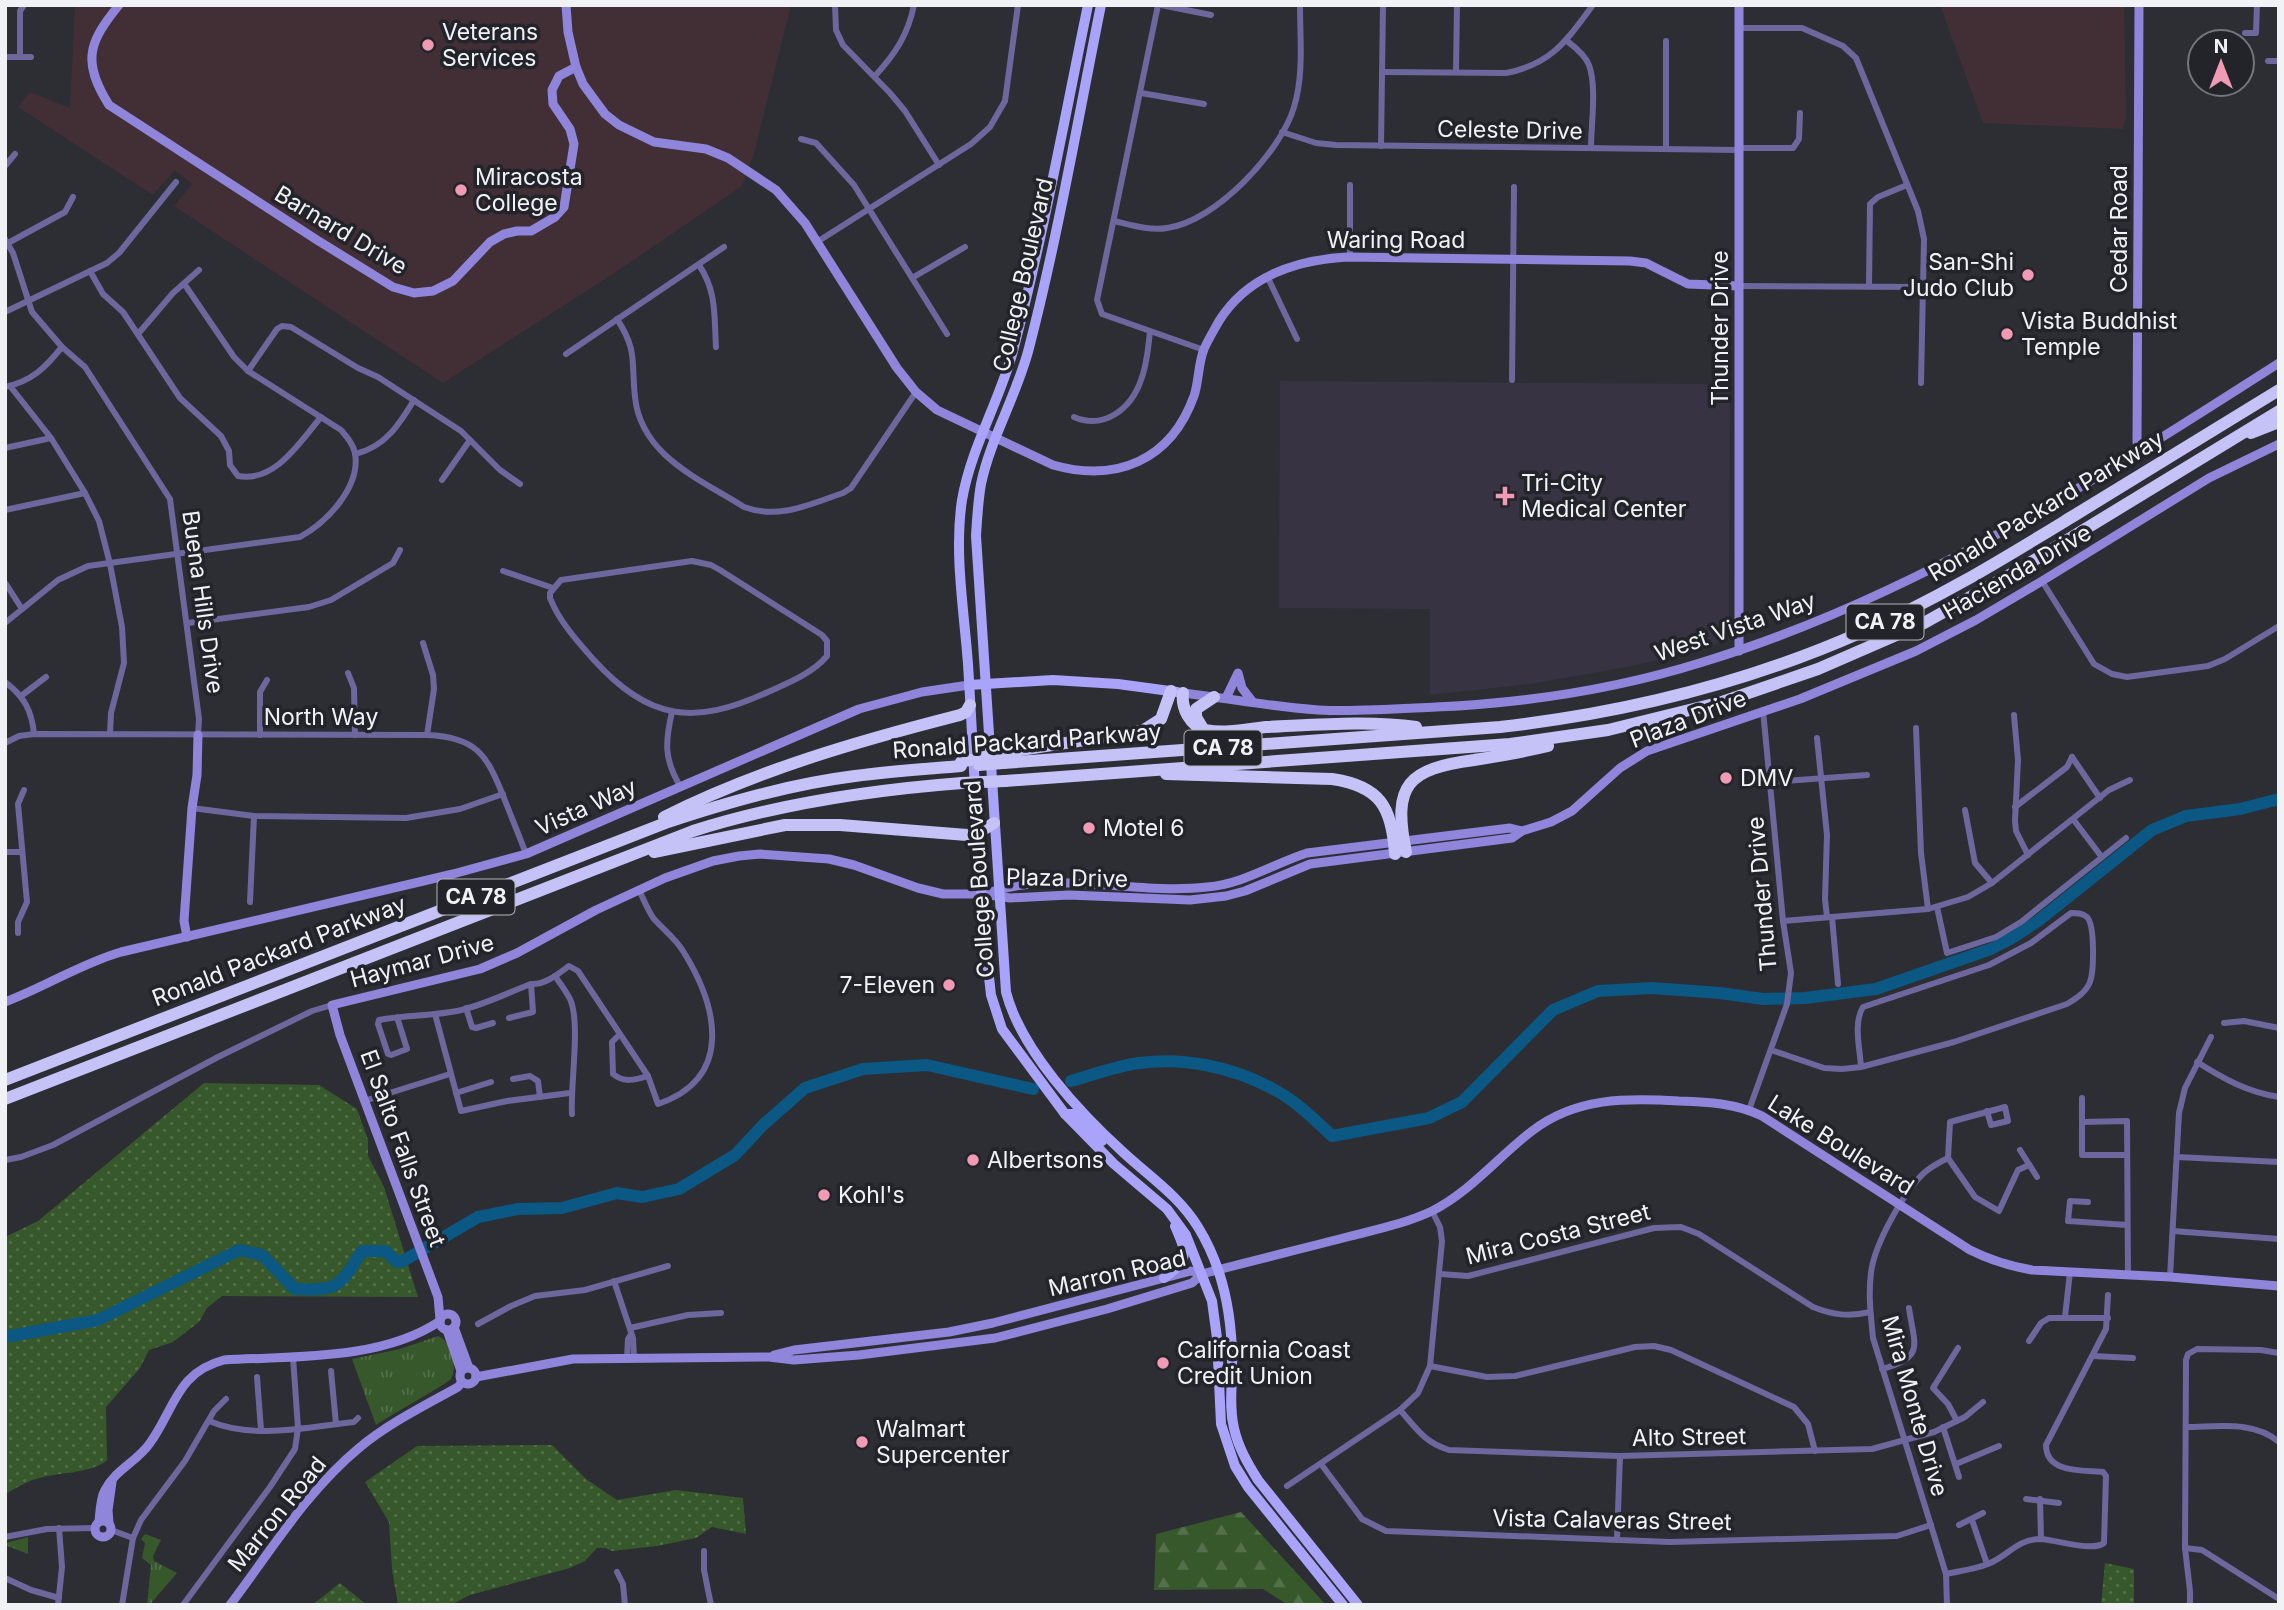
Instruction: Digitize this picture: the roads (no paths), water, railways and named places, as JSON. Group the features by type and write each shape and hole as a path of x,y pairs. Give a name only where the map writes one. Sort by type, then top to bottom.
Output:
{"highway":[{"name":"Ronald Packard Parkway","path":"5,1080 599,849 713,807 782,789 853,776 1002,758 1444,731 1545,722 1644,704 1728,682 1810,654 1903,614 1966,580 2279,390"},
{"name":"Ronald Packard Parkway","path":"5,1099 633,854 714,824 774,808 848,794 962,783 1510,744 1608,730 1743,696 1872,648 1975,596 2279,411"},
{"path":"2236,436 2260,432 2279,422"},
{"path":"1177,692 1191,720 1205,730 1332,724 1408,726 1444,731"},
{"path":"1002,758 1142,732 1161,719 1177,692"},
{"path":"1205,730 1196,717 1196,709 1220,697"},
{"path":"599,849 683,807 787,764 960,715 966,712 970,705"},
{"path":"1400,847 1401,812 1405,792 1413,780 1426,770 1447,764 1520,753 1608,730"},
{"path":"1145,770 1174,776 1332,779 1357,784 1370,790 1384,805 1400,847"},
{"path":"633,854 662,851 785,825 827,824 967,835 978,833 994,823"}],"main road":[{"name":"College Boulevard","path":"1088,5 1031,279 1012,355 971,461 962,501 960,524 970,705 989,981 1002,1029 1065,1114 1114,1164 1162,1205 1186,1236 1212,1301 1216,1322 1221,1424 1235,1466 1248,1487 1343,1605"},
{"name":"College Boulevard","path":"1101,5 1040,308 1025,362 995,438 982,482 976,536 1006,992 1012,1013 1027,1040 1066,1093 1116,1145 1175,1196 1199,1228 1218,1270 1230,1318 1230,1399 1233,1425 1245,1459 1258,1480 1358,1605"},
{"name":"Vista Way","path":"969,685 1053,680 1118,684 1177,692"},
{"path":"989,981 1006,992"},
{"path":"993,1003 1012,1013"},
{"path":"1065,1114 1074,1114 1108,1146 1116,1145"},
{"path":"1162,1205 1175,1227 1185,1256 1183,1262 1164,1278"},
{"path":"1219,1403 1224,1405 1228,1423 1233,1425"}],"street":[{"path":"20,56 20,11 24,5"},
{"name":"Barnard Drive","path":"119,5 93,44 91,67 96,84 109,105 393,287 414,293 433,291 453,281 490,242 505,234 531,231 555,218 564,207 574,144 570,129 553,103 552,90 559,76 576,67"},
{"path":"566,5 568,32 583,84 592,98 618,125 654,142 706,149 728,158 776,190 793,207 897,368 916,392 937,410 982,432"},
{"path":"835,5 836,30 843,46 875,76 905,111 939,165"},
{"path":"875,76 902,43 911,22 914,5"},
{"path":"817,242 971,144 990,127 1005,101 1018,5"},
{"path":"1204,350 1102,314 1097,300 1160,5 1211,15"},
{"path":"1114,221 1166,229 1192,223 1209,212 1265,161 1294,107 1300,73 1300,5"},
{"path":"1381,146 1382,5"},
{"path":"1456,71 1457,5"},
{"path":"1382,72 1506,73 1522,70 1547,58 1567,41 1593,5"},
{"name":"Thunder Drive","path":"1739,5 1739,651"},
{"name":"Cedar Road","path":"2138,5 2137,442 2141,451"},
{"path":"2256,33 2257,5"},
{"path":"1739,27 1802,28 1853,52 1918,211 1924,239 1922,383"},
{"path":"1567,41 1576,47 1588,64 1592,85 1591,148"},
{"path":"1666,41 1666,149"},
{"path":"8,57 31,57"},
{"path":"2268,61 2279,61"},
{"path":"1141,93 1204,104"},
{"name":"Celeste Drive","path":"1282,132 1316,143 1381,146 1793,148 1799,139 1800,113"},
{"path":"801,139 816,143 844,172 947,334"},
{"path":"5,166 15,154"},
{"path":"5,312 90,271 119,253 176,182"},
{"path":"1350,185 1350,257"},
{"path":"1869,286 1870,204 1878,197 1907,185"},
{"path":"1512,380 1514,187"},
{"path":"6,241 65,212 73,197"},
{"name":"Buena Hills Drive","path":"6,241 13,253 32,312 62,347 86,368 170,499 199,719 197,775 184,921 187,937"},
{"path":"566,354 724,247"},
{"path":"912,278 965,247"},
{"name":"Waring Road","path":"982,432 1073,471 1102,472 1133,464 1165,444 1181,424 1194,395 1204,350 1220,319 1236,300 1267,276 1294,264 1323,258 1630,261 1646,262 1688,284 1924,287"},
{"path":"699,265 712,291 716,347"},
{"path":"90,271 103,294 123,312 180,398 221,436 229,451 230,465 238,476 258,475 282,462 321,418"},
{"path":"138,334 173,293 200,271"},
{"path":"1267,276 1297,340"},
{"path":"5,623 58,580 88,566 288,540 309,532 322,522 349,489 355,474 352,443 341,430 248,371 234,357 185,285"},
{"path":"617,319 630,339 639,419 657,450 744,507 757,512 781,513 851,488 916,392"},
{"path":"248,371 277,329 282,326 291,327 461,431 500,470 520,484"},
{"path":"1074,418 1097,422 1121,411 1136,394 1143,377 1150,332"},
{"path":"62,347 42,371 31,379 8,386 51,438 86,493 99,521 122,627 124,663 111,713 110,734"},
{"name":"West Vista Way","path":"1177,692 1316,710 1493,704 1632,681 1739,651 1875,596 1931,569 2141,451 2279,363"},
{"path":"355,454 380,444 394,431 414,400"},
{"path":"5,448 51,438"},
{"path":"442,480 470,440"},
{"name":"Hacienda Drive","path":"1763,710 1870,671 1916,651 2042,581 2209,478 2279,444"},
{"path":"5,510 86,493"},
{"path":"188,622 309,607 331,600 393,563 400,550"},
{"path":"700,562 720,570 822,635 827,641 827,656 803,674 762,695 699,714 654,708 606,674 574,638 552,604 550,593 553,588 561,580 700,562"},
{"path":"503,571 553,588"},
{"path":"2042,581 2094,664 2112,674 2127,677 2208,666 2225,659 2279,626"},
{"path":"6,584 22,609"},
{"path":"423,643 433,675 434,690 428,735"},
{"path":"348,673 354,688 355,735"},
{"path":"1220,697 1238,673 1242,688 1251,701"},
{"path":"21,696 46,677"},
{"path":"260,734 260,692 267,680"},
{"path":"5,682 21,696 32,716 34,734"},
{"name":"Vista Way","path":"5,1002 99,958 453,874 526,853 859,709 922,692 969,685"},
{"name":"Thunder Drive","path":"1749,1110 1787,1004 1791,973 1783,921 1763,710"},
{"name":"Plaza Drive","path":"982,894 998,893 1011,886 1052,884 1190,888 1224,885 1307,853 1512,838 1522,831 1551,822 1572,811 1620,768 1647,751 1763,710"},
{"path":"672,712 667,734 668,762 680,786"},
{"path":"2014,716 2018,760 2016,831 2028,855"},
{"path":"1916,728 1921,853 1928,909"},
{"name":"North Way","path":"5,743 19,736 34,734 428,735 455,738 472,745 489,762 526,853"},
{"path":"1817,738 1827,835 1825,899 1830,917 1838,984"},
{"path":"2015,807 2067,767 2073,757 2100,798"},
{"path":"1771,782 1867,775"},
{"path":"1783,921 1928,909 1968,897 1992,883 2100,798 2130,780"},
{"path":"18,933 18,922 27,902 18,804 23,790"},
{"path":"192,808 254,816 406,818 460,809 503,794"},
{"path":"1965,810 1975,863 1992,883"},
{"path":"250,902 254,816"},
{"path":"2073,818 2101,856"},
{"path":"1937,907 1947,953 1996,937 2021,922 2126,838"},
{"name":"Plaza Drive","path":"998,893 1010,898 1096,895 1190,900 1226,896 1310,864 1400,847"},
{"path":"5,852 22,852"},
{"name":"Haymar Drive","path":"5,1160 53,1145 230,1051 312,1011 480,969 517,953 639,890 713,861 760,854 829,859 943,894 982,894"},
{"path":"1096,895 1105,885"},
{"path":"1224,885 1226,896"},
{"path":"397,1017 407,1049 391,1055 388,1054 379,1020 397,1017 435,1014 466,1009 531,984 537,985 569,965 578,971 648,1076 657,1104 684,1092 705,1070 710,1057 710,1008 681,947 652,916 639,890"},
{"path":"1771,1050 1825,1068 1861,1067 1954,1042 2078,998 2090,984 2092,975 2092,930 2088,918 2071,913 2031,943 1989,965 1863,1007 1858,1022 1861,1067"},
{"path":"555,976 571,1001 572,1114"},
{"path":"509,1018 533,1012 531,984"},
{"name":"El Salto Falls Street","path":"332,1005 445,1323 465,1369"},
{"path":"466,1009 472,1027 493,1023"},
{"path":"435,1014 461,1111 507,1101 570,1093"},
{"path":"2224,1023 2244,1021 2279,1028"},
{"path":"619,1035 612,1042 613,1074 630,1081 648,1076"},
{"path":"2170,1277 2179,1113 2185,1088 2211,1037"},
{"path":"2197,1062 2232,1084 2279,1097"},
{"path":"364,1101 450,1074"},
{"path":"513,1079 530,1076 538,1081 540,1097"},
{"path":"456,1093 491,1082"},
{"path":"2082,1098 2082,1156 2127,1156"},
{"name":"Lake Boulevard","path":"1202,1274 1394,1225 1432,1211 1463,1191 1532,1130 1552,1118 1574,1108 1608,1100 1635,1099 1714,1102 1749,1110 1970,1250 1992,1261 2032,1270 2279,1286"},
{"path":"1987,1111 1950,1122 1948,1158 1975,1197 1999,1211 2018,1171 2029,1165"},
{"path":"2082,1122 2127,1121 2128,1275"},
{"path":"2020,1150 2037,1177"},
{"path":"2177,1157 2279,1162"},
{"name":"Mira Monte Drive","path":"1947,1605 1946,1574 1873,1338 1869,1300 1874,1258 1881,1239 1900,1206 1925,1172 1948,1158"},
{"path":"2088,1202 2070,1202 2068,1221 2127,1225"},
{"path":"1287,1486 1400,1410 1418,1393 1430,1366 1443,1241 1432,1211"},
{"name":"Mira Costa Street","path":"1440,1274 1468,1276 1654,1228 1681,1227 1699,1234 1812,1307 1843,1315 1870,1312"},
{"path":"2173,1231 2279,1239"},
{"path":"478,1324 535,1298 585,1290 668,1266"},
{"name":"Marron Road","path":"769,1357 794,1350 948,1332 993,1323 1191,1271 1202,1274"},
{"path":"2065,1317 2070,1272"},
{"name":"Marron Road","path":"476,1377 573,1359 769,1357 794,1360 995,1338 1088,1315 1192,1283 1202,1274"},
{"path":"614,1281 630,1331 630,1358"},
{"path":"1946,1574 1987,1564 2019,1543 2041,1539 2101,1546 2104,1543 2106,1476 2065,1469 2049,1460 2046,1444 2106,1329 2108,1295"},
{"path":"1882,1368 1903,1363 1912,1356 1914,1349 1909,1308"},
{"path":"630,1331 688,1315 721,1313"},
{"path":"2029,1340 2041,1323 2049,1318 2108,1318"},
{"path":"103,1525 108,1510 111,1482 150,1443 182,1386 197,1371 224,1360 338,1354 394,1342 445,1323"},
{"path":"1430,1366 1487,1377 1516,1376 1635,1347 1654,1346 1671,1350 1794,1407 1808,1424 1815,1451"},
{"path":"1957,1421 1948,1404 1933,1388 1958,1348"},
{"path":"2190,1605 2185,1548 2186,1360 2191,1351 2197,1349 2261,1350 2279,1353"},
{"path":"2093,1356 2133,1358"},
{"path":"183,1605 295,1449 298,1428 293,1357"},
{"path":"465,1369 473,1370 476,1377 472,1383 463,1382 460,1376 465,1369"},
{"path":"331,1371 336,1424"},
{"path":"257,1377 261,1430"},
{"name":"Marron Road","path":"230,1605 307,1500 338,1467 383,1430 463,1382"},
{"path":"122,1605 133,1538 152,1503 185,1461 214,1411 226,1399"},
{"name":"Alto Street","path":"1400,1410 1416,1430 1433,1444 1449,1450 1620,1456 1871,1449 1905,1441 1943,1427 1957,1421 1983,1402"},
{"path":"209,1421 231,1429 261,1430 355,1422 358,1419"},
{"path":"1943,1427 1959,1478"},
{"path":"2186,1427 2248,1427 2263,1430 2279,1442"},
{"path":"1956,1464 1999,1446"},
{"path":"1617,1540 1620,1456"},
{"name":"Vista Calaveras Street","path":"1321,1464 1362,1519 1386,1531 1670,1542 1897,1536 1931,1525"},
{"path":"2026,1499 2059,1503"},
{"path":"2040,1499 2041,1539"},
{"path":"1959,1525 1983,1513"},
{"path":"1972,1520 1987,1564"},
{"path":"5,1538 35,1531 103,1525 133,1538"},
{"path":"5,1578 58,1601 62,1567 59,1528"},
{"path":"2185,1548 2202,1550 2279,1599"},
{"path":"704,1551 704,1570 711,1605"},
{"path":"617,1572 623,1584 625,1605"}],"waterway":[{"path":"1071,1081 1113,1068 1173,1061 1208,1066 1258,1081 1297,1104 1332,1136 1429,1118 1462,1102 1553,1010 1598,991 1652,988 1763,999 1805,998 1876,989 1991,949 2012,938 2038,921 2152,830 2186,816 2240,809 2279,799"},
{"path":"5,1337 98,1320 239,1250 262,1255 295,1289 321,1289 342,1279 362,1251 385,1251 397,1262 403,1261 478,1217 518,1209 562,1208 617,1193 642,1197 679,1189 735,1155 763,1125 805,1088 863,1069 927,1065 1033,1089"}],"place":[{"name":"Veterans Services","path":"428,45"},
{"name":"Miracosta College","path":"461,190"},
{"name":"San-Shi Judo Club","path":"2028,275"},
{"name":"Vista Buddhist Temple","path":"2007,334"},
{"name":"Tri-City Medical Center","path":"1505,496"},
{"name":"DMV","path":"1726,778"},
{"name":"Motel 6","path":"1089,828"},
{"name":"7-Eleven","path":"949,985"},
{"name":"Albertsons","path":"973,1160"},
{"name":"Kohl's","path":"824,1195"},
{"name":"California Coast Credit Union","path":"1163,1363"},
{"name":"Walmart Supercenter","path":"862,1442"}]}
